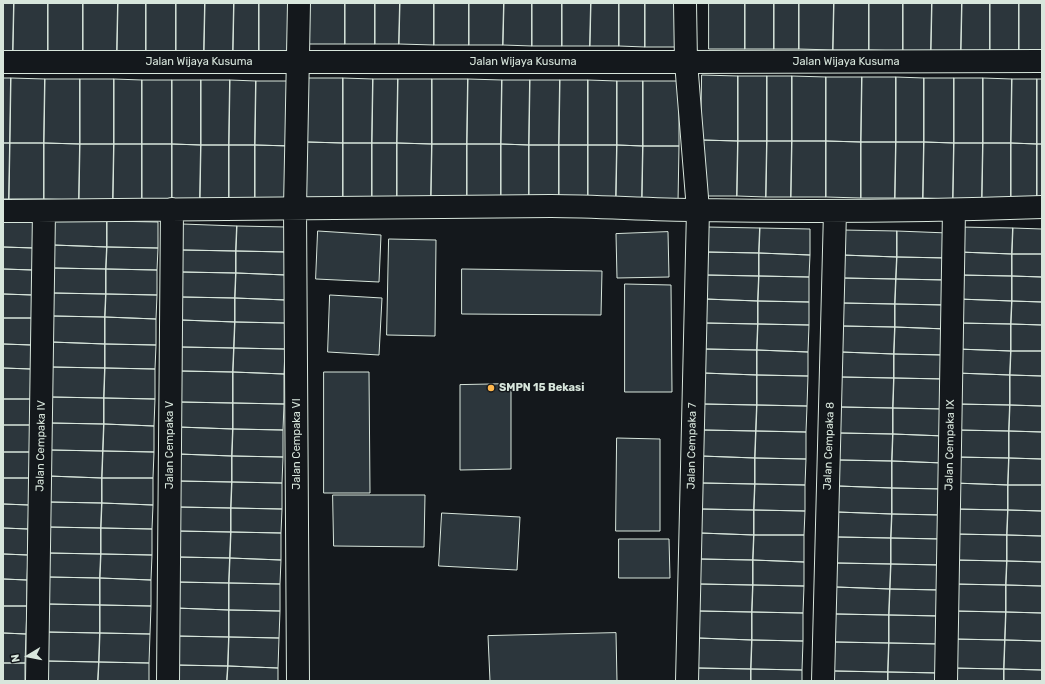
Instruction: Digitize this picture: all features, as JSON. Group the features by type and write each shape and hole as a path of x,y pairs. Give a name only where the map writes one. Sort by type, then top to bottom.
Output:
{"street":[{"name":"Jalan Cempaka VI","path":"298,681 295,208 299,3"},
{"name":"Jalan Cempaka 7","path":"685,3 686,62 698,210 687,681"},
{"name":"Jalan Wijaya Kusuma","path":"3,62 1042,61"},
{"path":"3,211 554,206 698,210 835,211 954,210 1042,207"},
{"name":"Jalan Cempaka V","path":"168,681 172,209"},
{"name":"Jalan Cempaka IX","path":"946,681 954,210"},
{"name":"Jalan Cempaka IV","path":"38,681 44,211"},
{"name":"Jalan Cempaka 8","path":"823,681 835,211"}],"building":[{"path":"3,3 14,3 13,51 3,51"},
{"path":"14,3 48,3 48,52 13,51"},
{"path":"48,3 83,3 83,52 48,52"},
{"path":"83,3 118,3 117,53 83,52"},
{"path":"118,3 146,3 146,53 117,53"},
{"path":"146,3 176,3 176,53 146,53"},
{"path":"176,3 205,3 204,53 176,53"},
{"path":"205,3 234,3 233,53 204,53"},
{"path":"234,3 259,3 259,54 233,53"},
{"path":"259,3 295,3 295,54 259,54"},
{"path":"310,3 345,3 345,44 309,44"},
{"path":"345,3 375,3 375,44 345,44"},
{"path":"375,3 400,3 399,44 375,44"},
{"path":"400,3 434,3 434,45 399,44"},
{"path":"434,3 469,3 469,45 434,45"},
{"path":"469,3 504,3 503,45 469,45"},
{"path":"504,3 532,3 532,46 503,45"},
{"path":"532,3 562,3 562,46 532,46"},
{"path":"562,3 591,3 590,46 562,46"},
{"path":"591,3 619,3 619,46 590,46"},
{"path":"619,3 645,3 645,47 619,46"},
{"path":"645,3 681,3 681,47 645,47"},
{"path":"709,3 745,3 745,49 709,49"},
{"path":"745,3 774,3 774,49 745,49"},
{"path":"774,3 799,3 799,49 774,49"},
{"path":"799,3 834,3 833,50 799,49"},
{"path":"834,3 869,3 869,50 833,50"},
{"path":"869,3 903,3 903,51 869,50"},
{"path":"903,3 932,3 931,51 903,51"},
{"path":"932,3 962,3 961,51 931,51"},
{"path":"962,3 990,3 990,51 961,51"},
{"path":"990,3 1019,3 1019,52 990,51"},
{"path":"1019,3 1042,3 1042,52 1019,52"},
{"path":"702,75 738,76 738,141 701,140"},
{"path":"738,76 767,76 767,141 738,141"},
{"path":"767,76 792,76 792,141 767,141"},
{"path":"792,76 826,77 826,141 792,141"},
{"path":"826,77 862,77 861,142 826,141"},
{"path":"862,77 896,77 896,142 861,142"},
{"path":"896,77 924,78 924,142 896,142"},
{"path":"3,78 11,78 10,143 3,143"},
{"path":"11,78 45,79 44,143 10,143"},
{"path":"307,78 343,78 343,143 307,142"},
{"path":"343,78 373,79 372,143 343,143"},
{"path":"924,78 954,78 954,143 924,142"},
{"path":"954,78 983,78 983,143 954,143"},
{"path":"983,78 1012,79 1011,143 983,143"},
{"path":"45,79 80,79 80,144 44,143"},
{"path":"80,79 114,79 114,144 80,144"},
{"path":"114,79 142,80 142,144 114,144"},
{"path":"373,79 398,79 397,143 372,143"},
{"path":"398,79 432,79 432,144 397,143"},
{"path":"432,79 468,79 467,144 432,144"},
{"path":"468,79 502,80 501,144 467,144"},
{"path":"1012,79 1037,79 1037,144 1011,143"},
{"path":"1037,79 1042,79 1042,144 1037,144"},
{"path":"142,80 172,80 172,144 142,144"},
{"path":"172,80 201,80 201,145 172,144"},
{"path":"201,80 230,80 229,145 201,145"},
{"path":"230,80 256,81 255,145 229,145"},
{"path":"502,80 530,80 529,145 501,144"},
{"path":"530,80 560,80 559,145 529,145"},
{"path":"560,80 588,80 588,145 559,145"},
{"path":"588,80 617,81 617,145 588,145"},
{"path":"256,81 292,81 291,146 255,145"},
{"path":"617,81 643,81 643,146 617,145"},
{"path":"643,81 679,81 679,146 643,146"},
{"path":"701,140 738,141 737,196 701,196"},
{"path":"738,141 767,141 766,197 737,196"},
{"path":"767,141 792,141 791,197 766,197"},
{"path":"792,141 826,141 826,197 791,197"},
{"path":"826,141 861,142 861,198 826,197"},
{"path":"307,142 343,143 343,198 306,198"},
{"path":"861,142 896,142 895,198 861,198"},
{"path":"896,142 924,142 923,198 895,198"},
{"path":"924,142 954,143 953,199 923,198"},
{"path":"3,143 10,143 9,199 3,199"},
{"path":"10,143 44,143 44,199 9,199"},
{"path":"44,143 80,144 79,200 44,199"},
{"path":"343,143 372,143 372,199 343,198"},
{"path":"372,143 397,143 397,199 372,199"},
{"path":"397,143 432,144 431,200 397,199"},
{"path":"954,143 983,143 982,199 953,199"},
{"path":"983,143 1011,143 1011,199 982,199"},
{"path":"1011,143 1037,144 1037,200 1011,199"},
{"path":"80,144 114,144 113,200 79,200"},
{"path":"114,144 142,144 142,200 113,200"},
{"path":"142,144 172,144 172,200 142,200"},
{"path":"172,144 201,145 200,201 172,200"},
{"path":"432,144 467,144 467,200 431,200"},
{"path":"467,144 501,144 501,200 467,200"},
{"path":"501,144 529,145 529,200 501,200"},
{"path":"1037,144 1042,144 1042,200 1037,200"},
{"path":"201,145 229,145 229,201 200,201"},
{"path":"229,145 255,145 255,201 229,201"},
{"path":"255,145 291,146 291,202 255,201"},
{"path":"529,145 559,145 559,201 529,200"},
{"path":"559,145 588,145 588,201 559,201"},
{"path":"588,145 617,145 616,201 588,201"},
{"path":"617,145 643,146 642,201 616,201"},
{"path":"643,146 679,146 678,202 642,201"},
{"path":"54,220 107,221 107,247 53,245"},
{"path":"107,221 158,222 158,248 107,247"},
{"path":"3,222 34,222 34,248 3,247"},
{"path":"182,224 237,226 236,251 182,250"},
{"path":"237,226 287,227 287,252 236,251"},
{"path":"706,227 760,228 759,253 705,252"},
{"path":"959,227 1013,228 1012,254 959,252"},
{"path":"760,228 810,229 810,255 759,253"},
{"path":"1013,228 1042,229 1042,254 1012,254"},
{"path":"843,230 897,231 897,257 842,255"},
{"path":"318,231 381,235 379,282 316,279"},
{"path":"897,231 948,233 948,258 897,257"},
{"path":"668,232 669,277 617,278 616,234"},
{"path":"389,239 436,240 435,336 387,335"},
{"path":"53,245 107,247 106,269 53,268"},
{"path":"3,247 34,248 33,270 3,269"},
{"path":"107,247 158,248 157,270 106,269"},
{"path":"182,250 236,251 236,273 181,272"},
{"path":"236,251 287,252 286,275 236,273"},
{"path":"705,252 759,253 759,276 705,275"},
{"path":"959,252 1012,254 1012,276 958,275"},
{"path":"759,253 810,255 809,277 759,276"},
{"path":"1012,254 1042,254 1042,277 1012,276"},
{"path":"842,255 897,257 896,279 842,278"},
{"path":"897,257 948,258 947,280 896,279"},
{"path":"53,268 106,269 106,294 52,293"},
{"path":"3,269 33,270 33,295 3,294"},
{"path":"106,269 157,270 157,295 106,294"},
{"path":"462,269 602,271 601,315 462,314"},
{"path":"181,272 236,273 235,298 181,297"},
{"path":"236,273 286,275 286,300 235,298"},
{"path":"705,275 759,276 758,301 705,299"},
{"path":"958,275 1012,276 1012,301 958,299"},
{"path":"759,276 809,277 809,302 758,301"},
{"path":"1012,276 1042,277 1042,302 1012,301"},
{"path":"842,278 896,279 895,304 841,303"},
{"path":"896,279 947,280 946,305 895,304"},
{"path":"625,284 671,285 672,392 625,392"},
{"path":"52,293 106,294 105,317 52,316"},
{"path":"3,294 33,295 32,318 3,318"},
{"path":"106,294 157,295 156,319 105,317"},
{"path":"330,295 382,298 379,355 328,352"},
{"path":"181,297 235,298 235,322 181,320"},
{"path":"235,298 286,300 285,323 235,322"},
{"path":"705,299 758,301 758,324 704,323"},
{"path":"958,299 1012,301 1011,324 957,323"},
{"path":"758,301 809,302 809,325 758,324"},
{"path":"1012,301 1042,302 1042,325 1011,324"},
{"path":"841,303 895,304 895,327 841,326"},
{"path":"895,304 946,305 946,329 895,327"},
{"path":"52,316 105,317 105,344 51,342"},
{"path":"105,317 156,319 156,345 105,344"},
{"path":"3,318 32,318 32,345 3,344"},
{"path":"181,320 235,322 234,348 180,347"},
{"path":"235,322 285,323 285,349 234,348"},
{"path":"704,323 758,324 757,350 703,349"},
{"path":"957,323 1011,324 1011,351 957,349"},
{"path":"758,324 809,325 808,352 757,350"},
{"path":"1011,324 1042,325 1042,351 1011,351"},
{"path":"841,326 895,327 894,354 841,352"},
{"path":"895,327 946,329 945,355 894,354"},
{"path":"51,342 105,344 105,368 50,367"},
{"path":"3,344 32,345 31,369 3,368"},
{"path":"105,344 156,345 155,369 105,368"},
{"path":"180,347 234,348 233,372 180,371"},
{"path":"234,348 285,349 284,374 233,372"},
{"path":"703,349 757,350 757,375 703,373"},
{"path":"957,349 1011,351 1010,375 956,373"},
{"path":"757,350 808,352 808,376 757,375"},
{"path":"1011,351 1042,351 1042,376 1010,375"},
{"path":"841,352 894,354 894,378 840,377"},
{"path":"894,354 945,355 945,379 894,378"},
{"path":"50,367 105,368 104,398 50,397"},
{"path":"3,368 31,369 31,399 3,399"},
{"path":"105,368 155,369 155,399 104,398"},
{"path":"180,371 233,372 233,403 179,402"},
{"path":"233,372 284,374 284,404 233,403"},
{"path":"324,372 369,372 370,493 324,493"},
{"path":"703,373 757,375 757,405 702,404"},
{"path":"956,373 1010,375 1010,405 955,404"},
{"path":"757,375 808,376 807,406 757,405"},
{"path":"1010,375 1042,376 1042,406 1010,405"},
{"path":"840,377 894,378 893,408 840,407"},
{"path":"894,378 945,379 944,409 893,408"},
{"path":"511,384 511,469 460,470 460,385"},
{"path":"50,397 104,398 104,424 49,423"},
{"path":"104,398 155,399 154,426 104,424"},
{"path":"3,399 31,399 30,425 3,425"},
{"path":"179,402 233,403 233,429 178,427"},
{"path":"233,403 284,404 283,430 233,429"},
{"path":"702,404 757,405 756,431 702,430"},
{"path":"955,404 1010,405 1009,431 955,430"},
{"path":"757,405 807,406 806,432 756,431"},
{"path":"1010,405 1042,406 1042,432 1009,431"},
{"path":"840,407 893,408 893,434 839,433"},
{"path":"893,408 944,409 944,436 893,434"},
{"path":"49,423 104,424 103,451 49,450"},
{"path":"104,424 154,426 154,452 103,451"},
{"path":"3,425 30,425 30,452 3,452"},
{"path":"178,427 233,429 232,456 178,454"},
{"path":"233,429 283,430 283,457 232,456"},
{"path":"702,430 756,431 755,458 701,456"},
{"path":"955,430 1009,431 1009,458 954,457"},
{"path":"756,431 806,432 806,459 755,458"},
{"path":"1009,431 1042,432 1042,459 1009,458"},
{"path":"839,433 893,434 892,461 839,460"},
{"path":"893,434 944,436 943,463 892,461"},
{"path":"617,438 660,439 660,531 616,531"},
{"path":"49,450 103,451 102,478 48,476"},
{"path":"103,451 154,452 153,478 102,478"},
{"path":"3,452 30,452 29,478 3,478"},
{"path":"178,454 232,456 232,482 177,481"},
{"path":"232,456 283,457 282,483 232,482"},
{"path":"701,456 755,458 755,484 701,483"},
{"path":"954,457 1009,458 1008,485 954,483"},
{"path":"755,458 806,459 805,485 755,484"},
{"path":"1009,458 1042,459 1042,485 1008,485"},
{"path":"839,460 892,461 892,488 838,486"},
{"path":"892,461 943,463 943,489 892,488"},
{"path":"48,476 102,478 102,503 48,502"},
{"path":"3,478 29,478 29,505 3,504"},
{"path":"102,478 153,478 153,505 102,503"},
{"path":"177,481 232,482 231,508 177,507"},
{"path":"232,482 282,483 282,509 231,508"},
{"path":"701,483 755,484 754,510 700,509"},
{"path":"954,483 1008,485 1008,510 953,509"},
{"path":"755,484 805,485 805,511 754,510"},
{"path":"1008,485 1042,485 1042,511 1008,510"},
{"path":"838,486 892,488 892,514 837,512"},
{"path":"892,488 943,489 942,515 892,514"},
{"path":"333,495 425,495 424,547 334,546"},
{"path":"48,502 102,503 101,528 47,527"},
{"path":"102,503 153,505 152,529 101,528"},
{"path":"3,504 29,505 28,529 3,528"},
{"path":"177,507 231,508 231,532 176,531"},
{"path":"231,508 282,509 281,533 231,532"},
{"path":"700,509 754,510 754,535 700,533"},
{"path":"953,509 1008,510 1007,535 953,534"},
{"path":"754,510 805,511 804,535 754,535"},
{"path":"1008,510 1042,511 1042,536 1007,535"},
{"path":"837,512 892,514 891,538 837,537"},
{"path":"442,513 520,517 517,570 439,566"},
{"path":"892,514 942,515 942,539 891,538"},
{"path":"47,527 101,528 101,554 47,553"},
{"path":"3,528 28,529 28,555 3,554"},
{"path":"101,528 152,529 152,555 101,554"},
{"path":"176,531 231,532 230,558 176,557"},
{"path":"231,532 281,533 281,560 230,558"},
{"path":"700,533 754,535 753,560 699,559"},
{"path":"953,534 1007,535 1007,561 952,560"},
{"path":"754,535 804,535 804,562 753,560"},
{"path":"1007,535 1042,536 1042,562 1007,561"},
{"path":"837,537 891,538 891,564 836,563"},
{"path":"891,538 942,539 941,565 891,564"},
{"path":"619,539 669,539 670,578 619,578"},
{"path":"47,553 101,554 100,578 47,577"},
{"path":"3,554 28,555 27,580 3,579"},
{"path":"101,554 152,555 151,580 100,578"},
{"path":"176,557 230,558 229,583 175,582"},
{"path":"230,558 281,560 280,584 229,583"},
{"path":"699,559 753,560 753,585 699,584"},
{"path":"753,560 804,562 804,586 753,585"},
{"path":"952,560 1007,561 1006,585 952,584"},
{"path":"1007,561 1042,562 1042,586 1006,585"},
{"path":"836,563 891,564 890,589 836,587"},
{"path":"891,564 941,565 941,590 890,589"},
{"path":"47,577 100,578 100,605 46,604"},
{"path":"100,578 151,580 151,606 100,605"},
{"path":"3,579 27,580 27,606 3,606"},
{"path":"175,582 229,583 229,610 175,608"},
{"path":"229,583 280,584 280,611 229,610"},
{"path":"699,584 753,585 752,612 698,611"},
{"path":"952,584 1006,585 1006,612 952,611"},
{"path":"753,585 804,586 803,613 752,612"},
{"path":"1006,585 1042,586 1042,613 1006,612"},
{"path":"836,587 890,589 889,615 836,614"},
{"path":"890,589 941,590 940,616 889,615"},
{"path":"46,604 100,605 100,633 45,632"},
{"path":"100,605 151,606 150,634 100,633"},
{"path":"3,606 27,606 26,634 3,633"},
{"path":"175,608 229,610 229,637 174,636"},
{"path":"229,610 280,611 279,638 229,637"},
{"path":"698,611 752,612 752,640 698,638"},
{"path":"952,611 1006,612 1005,640 951,639"},
{"path":"752,612 803,613 803,641 752,640"},
{"path":"1006,612 1042,613 1042,641 1005,640"},
{"path":"836,614 889,615 889,643 835,642"},
{"path":"889,615 940,616 940,644 889,643"},
{"path":"45,632 100,633 99,662 45,661"},
{"path":"3,633 26,634 25,663 3,663"},
{"path":"100,633 150,634 149,663 99,662"},
{"path":"616,633 617,681 490,681 488,636"},
{"path":"174,636 229,637 228,666 174,665"},
{"path":"229,637 279,638 278,668 228,666"},
{"path":"698,638 752,640 751,669 697,668"},
{"path":"951,639 1005,640 1004,669 950,668"},
{"path":"752,640 803,641 802,670 751,669"},
{"path":"1005,640 1042,641 1042,670 1004,669"},
{"path":"835,642 889,643 888,672 834,671"},
{"path":"889,643 940,644 939,673 888,672"},
{"path":"45,661 99,662 98,681 44,681"},
{"path":"99,662 149,663 149,681 98,681"},
{"path":"3,663 25,663 25,681 3,681"},
{"path":"174,665 228,666 227,681 174,681"},
{"path":"228,666 278,668 278,681 227,681"},
{"path":"697,668 751,669 751,681 697,681"},
{"path":"950,668 1004,669 1004,681 950,681"},
{"path":"751,669 802,670 802,681 751,681"},
{"path":"1004,669 1042,670 1042,681 1004,681"},
{"path":"834,671 888,672 888,681 834,681"},
{"path":"888,672 939,673 939,681 888,681"}],"place":[{"name":"SMPN 15 Bekasi","path":"491,388"}]}
